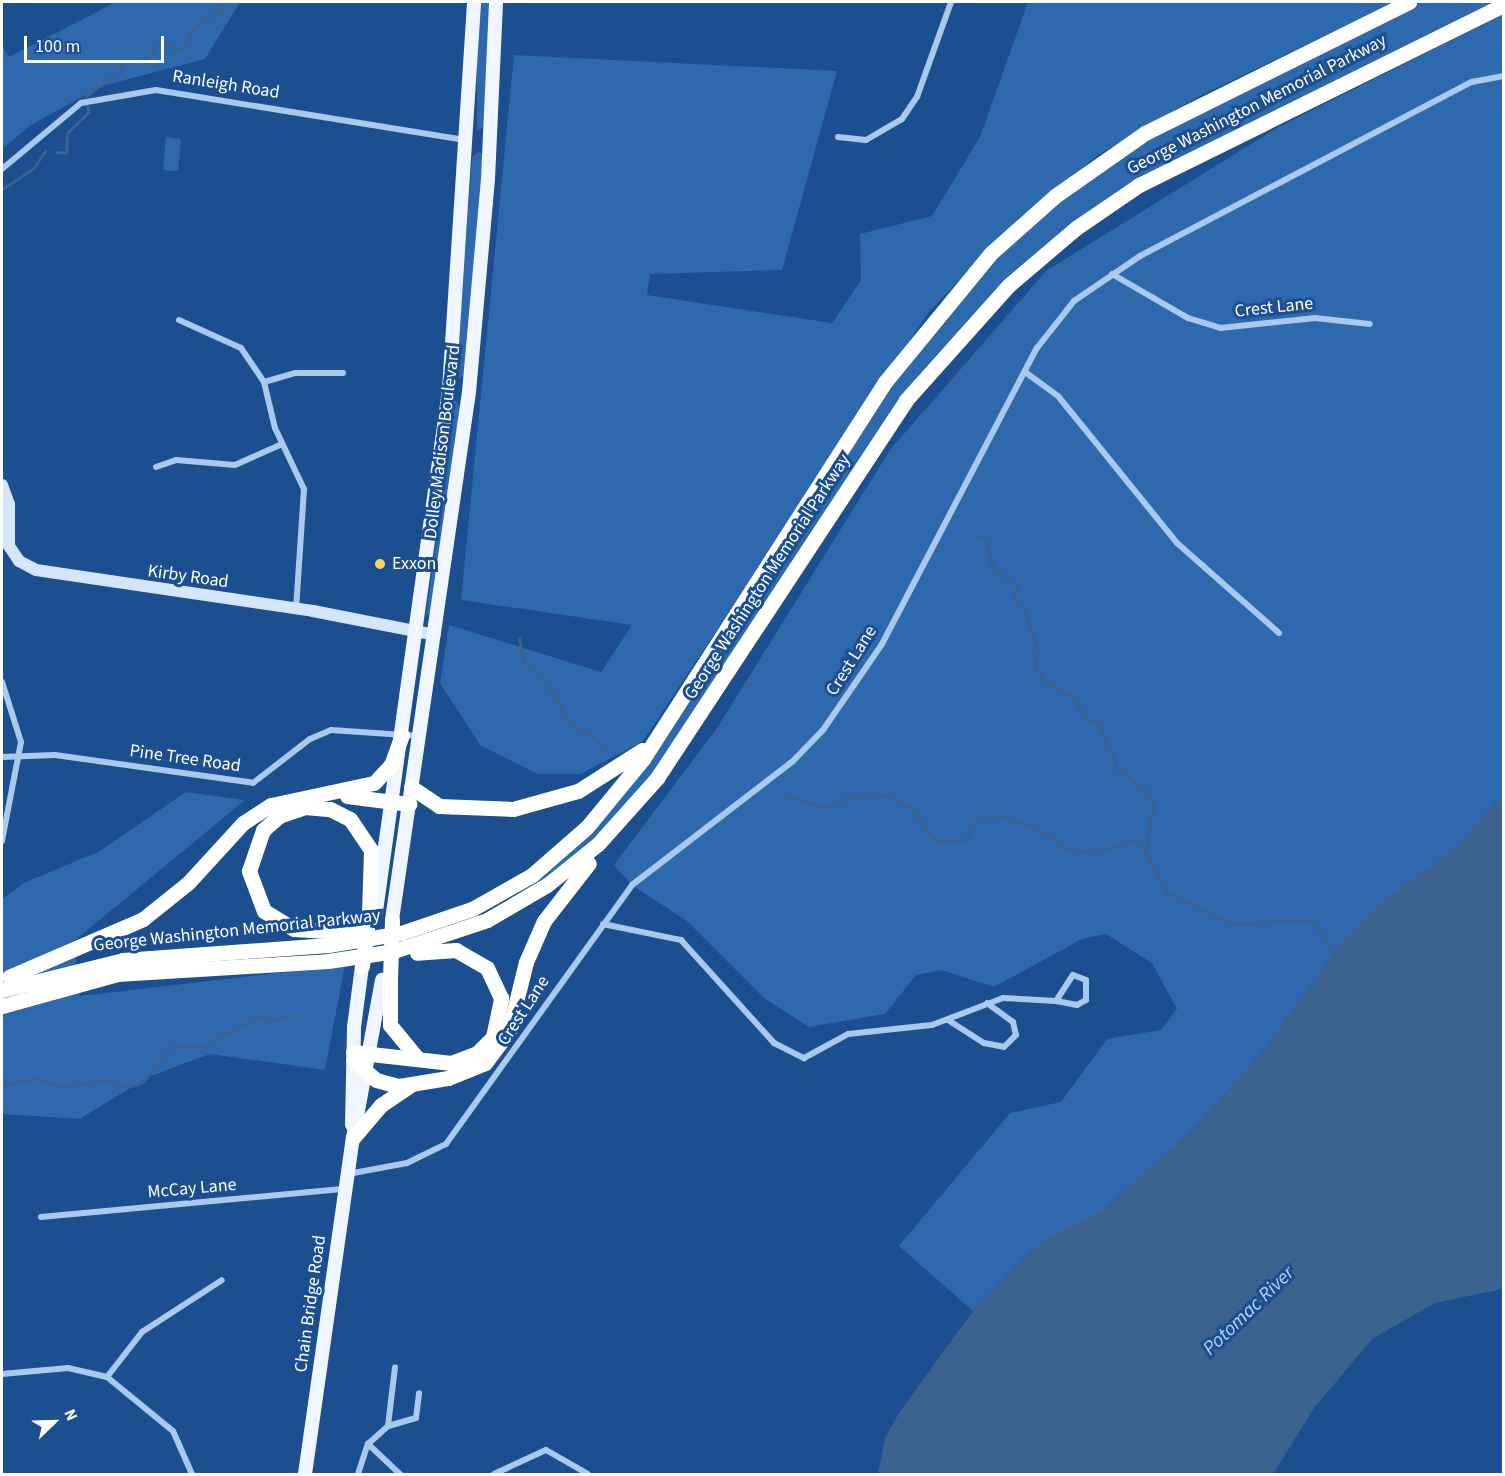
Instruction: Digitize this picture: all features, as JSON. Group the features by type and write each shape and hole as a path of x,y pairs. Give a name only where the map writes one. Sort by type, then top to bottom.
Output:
{"highway":[{"name":"George Washington Memorial Parkway","path":"2,990 123,960 328,945 401,933 485,904 543,866 607,804 672,717 885,382 991,253 1055,195 1145,133 1409,2"},
{"name":"George Washington Memorial Parkway","path":"2,1006 117,974 328,961 415,945 495,916 561,875 623,818 703,716 906,400 1009,285 1077,228 1139,185 1503,5"},
{"path":"411,787 440,806 489,810 549,802 619,769 672,717"},
{"path":"2,980 143,919 188,884 263,808 293,797 330,793 375,783 391,765 402,735"},
{"path":"330,793 401,803"},
{"path":"362,966 373,912 372,855 350,819 325,808 305,807 279,816 263,830 252,849 249,876 255,897 272,918 304,931 401,933"},
{"path":"353,1056 368,1074 384,1083 411,1085 468,1072 498,1050 544,921 623,818"},
{"path":"393,914 386,979 390,1025 403,1047 420,1060"},
{"path":"328,961 452,950 487,968 501,1004 489,1042 457,1062 420,1060 371,1053 353,1056"},
{"path":"353,1138 381,1105 411,1085"}],"main road":[{"name":"Dolley Madison Boulevard","path":"393,914 401,803 402,735 448,390 468,140 474,2"},
{"name":"Dolley Madison Boulevard","path":"373,912 401,803 411,787 469,392 490,141 496,2"},
{"path":"468,140 490,141"},
{"path":"448,390 469,392"},
{"name":"Kirby Road","path":"2,485 9,504 9,546 19,561 36,570 296,609 435,635"},
{"name":"Chain Bridge Road","path":"353,1138 353,1056 362,966"},
{"name":"Chain Bridge Road","path":"305,1474 353,1138 386,979"}],"street":[{"path":"838,137 866,140 902,120 917,97 951,2"},
{"path":"1112,274 1472,82 1503,76"},
{"name":"Ranleigh Road","path":"2,169 74,106 156,90 468,140"},
{"name":"Crest Lane","path":"348,1174 414,1161 446,1144 603,924 650,867 792,762 834,716 882,644 1025,372 1063,312 1112,274 1188,318 1220,328 1315,318 1371,324"},
{"path":"179,320 241,348 264,382 282,444 301,476 305,502 296,609"},
{"path":"1025,372 1058,396 1177,543 1279,633"},
{"path":"264,382 295,373 343,373"},
{"path":"156,467 176,460 235,465 282,444"},
{"path":"2,682 21,742 2,841"},
{"name":"Pine Tree Road","path":"2,757 18,754 253,783 320,734 343,729 419,736"},
{"path":"603,924 681,940 766,1036 796,1056 812,1057 857,1032 900,1031 948,1020 987,1003 1014,996 1056,1001 1082,1003 1088,995 1086,980 1068,977 1056,1001"},
{"path":"948,1020 984,1043 1004,1047 1016,1035 1013,1022 987,1003"},
{"name":"McCay Lane","path":"41,1217 345,1189"},
{"path":"107,1377 142,1332 222,1280"},
{"path":"388,1426 395,1367"},
{"path":"2,1374 68,1368 107,1377 173,1431 192,1474"},
{"path":"358,1474 368,1444 388,1426 416,1418 419,1393"},
{"path":"368,1444 400,1474"},
{"path":"494,1474 546,1450 588,1474"}],"shaded area":[{"path":"116,2 240,2 205,59 102,86 31,125 2,149 2,45 9,57"},
{"path":"477,2 490,2 485,127 477,131"},
{"path":"1028,2 1395,2 1198,97 1098,155 1008,229 928,313 643,741 581,774 538,774 480,745 440,683 449,625 601,672 632,625 461,600 514,55 837,71 782,270 650,274 647,295 832,323 861,280 860,234 932,216 980,137"},
{"path":"1421,2 1496,2 1140,178 998,287 916,378 678,742 624,809 568,864 522,895 518,891 582,839 915,347 971,280 1067,194 1134,145"},
{"path":"1503,14 1503,795 1457,847 1344,940 1267,1047 1198,1125 1105,1209 1032,1251 973,1311 899,1246 1010,1113 1061,1102 1107,1039 1161,1030 1177,1009 1152,963 1106,934 1082,939 994,987 942,970 916,975 885,1014 809,1027 764,998 687,921 632,885 614,865 717,728 890,450 1046,271 1277,128"},
{"path":"166,137 181,139 178,171 163,170"},
{"path":"478,152 484,154 465,376 456,378 472,157"},
{"path":"455,400 460,407 432,612 426,616"},
{"path":"186,792 245,800 74,941 80,996 345,965 325,1070 210,1054 148,1077 80,1119 2,1114 2,899 24,883 100,851"}],"water":[{"name":"Potomac River","path":"1503,795 1503,1289 1435,1303 1372,1339 1314,1408 1273,1474 878,1474 885,1438 899,1413 973,1311 1032,1251 1054,1234 1105,1209 1198,1125 1267,1047 1344,940 1377,906 1457,847"}],"waterway":[{"path":"86,96 119,71 122,62 153,58 151,51 163,42 177,51 188,44 191,30 220,10 223,2"},
{"path":"56,152 66,153 67,133 89,112 87,106"},
{"path":"2,189 33,169 45,151"},
{"path":"974,533 986,540 992,567 1017,586 1014,599 1026,613 1037,647 1036,670 1044,681 1073,697 1086,719 1099,723 1117,769 1146,790 1153,803 1146,849"},
{"path":"519,638 524,661 554,694 566,719 605,746"},
{"path":"782,795 828,808 848,797 891,796 912,809 935,841 966,840 971,826 990,814 1036,827 1065,849 1089,853 1139,840 1167,892 1232,924 1310,920 1336,951"},
{"path":"2,1085 34,1079 61,1086 107,1080 127,1087 143,1082 173,1045 203,1046 263,1015 268,1021 295,1015"}],"place":[{"name":"Exxon","path":"380,564"}]}
